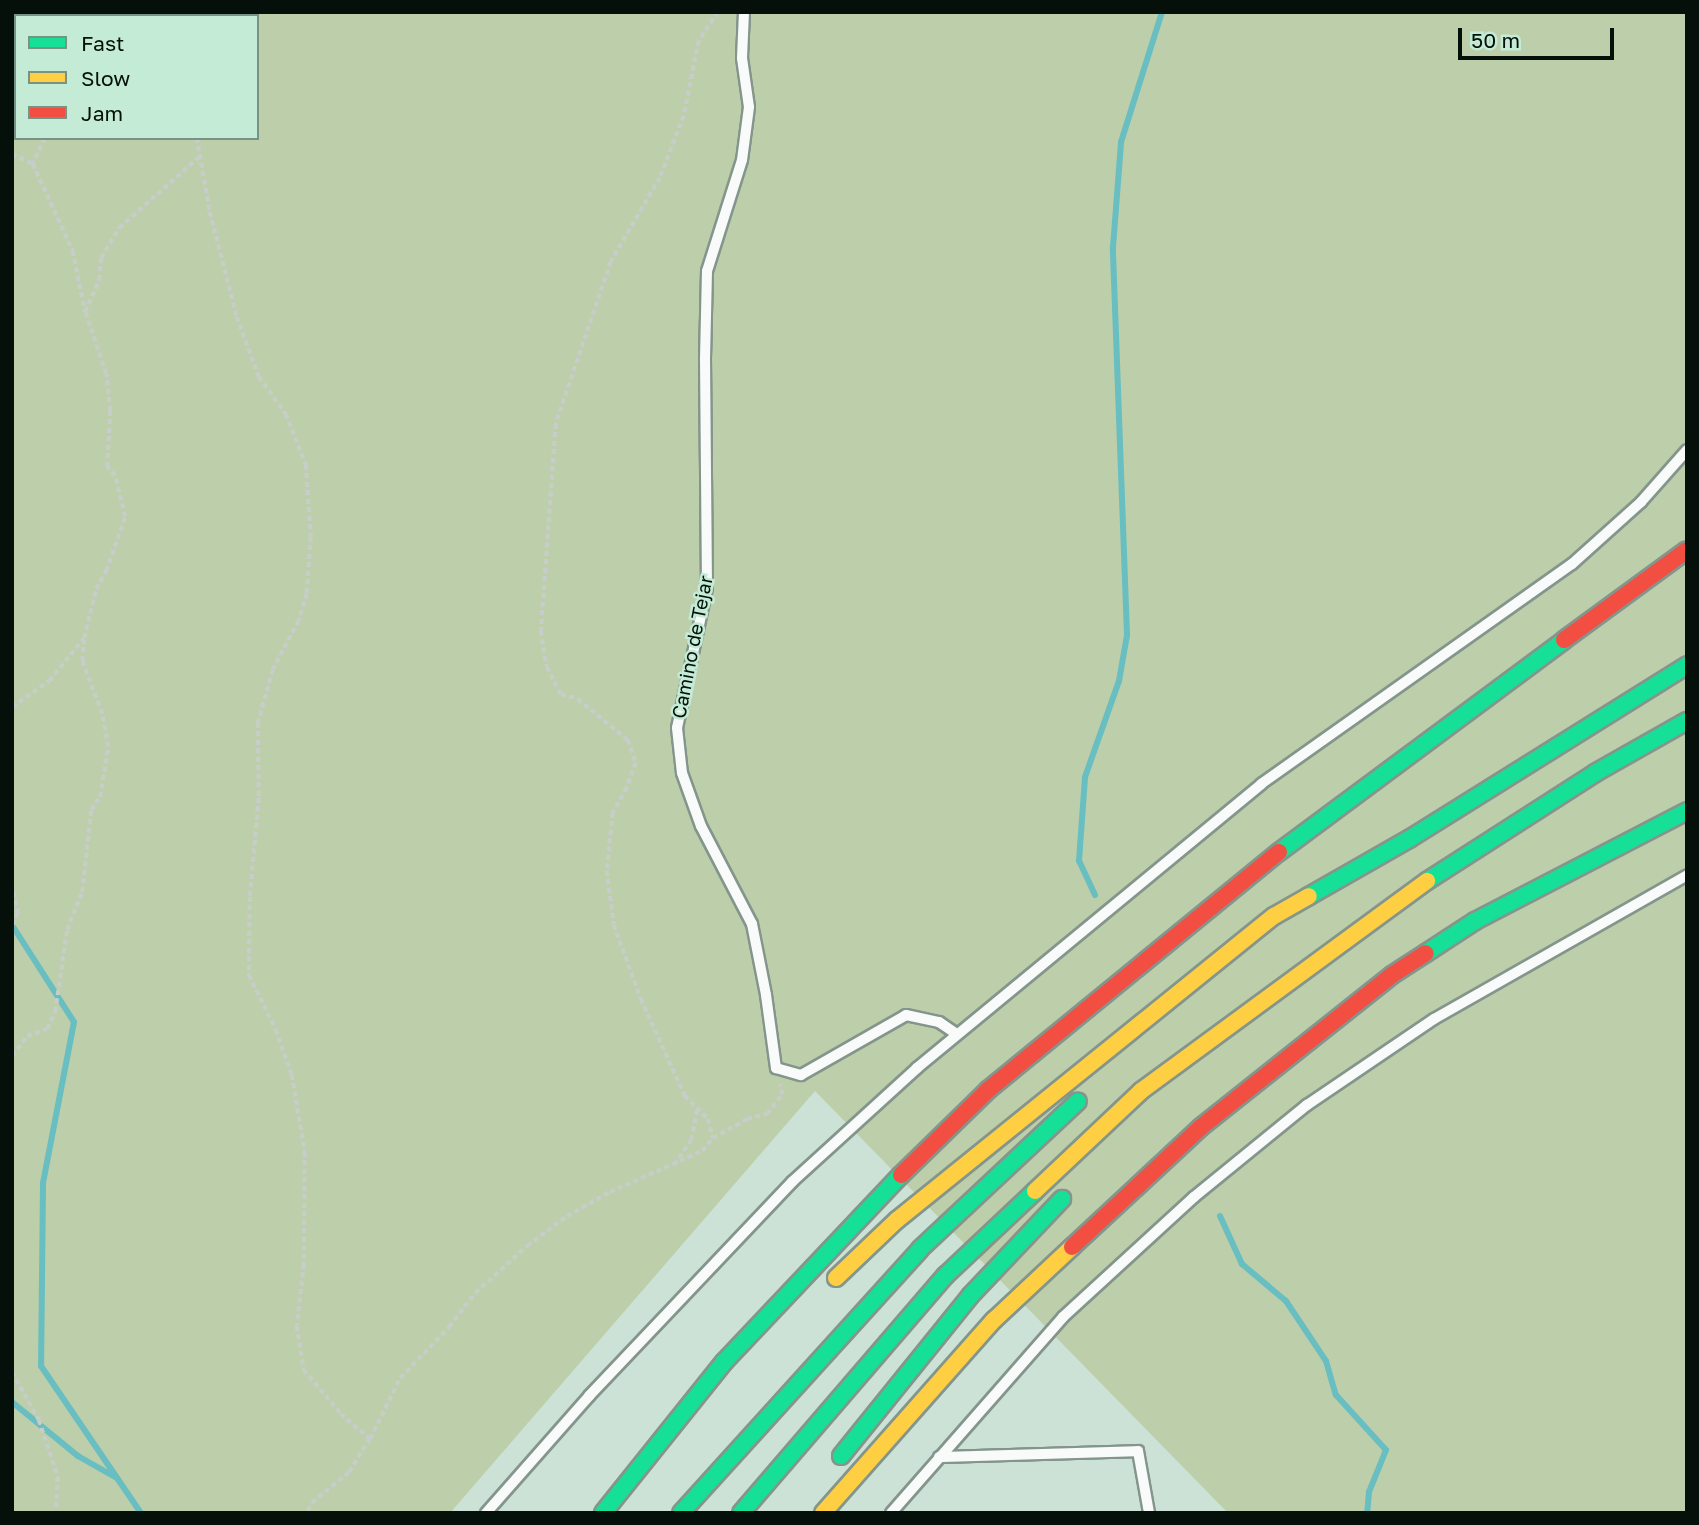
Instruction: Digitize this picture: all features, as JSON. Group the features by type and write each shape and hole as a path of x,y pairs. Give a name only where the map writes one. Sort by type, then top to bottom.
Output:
{"highway":[{"path":"605,1513 724,1362 878,1198 988,1090 1194,919 1354,794 1687,550"},
{"path":"827,1286 897,1220 1275,916 1409,839 1584,727 1687,666"},
{"path":"741,1513 946,1275 1141,1091 1426,882 1595,773 1687,722"},
{"path":"823,1513 994,1320 1201,1127 1392,975 1475,921 1687,811"},
{"path":"1301,919 1409,839"},
{"path":"1176,1086 1263,1000"},
{"path":"681,1513 920,1249 1090,1090"},
{"path":"830,1470 904,1374 962,1306 1073,1188"},
{"path":"605,1513 748,1362"}],"lane":[{"name":"Camino de Tejar","path":"744,12 742,58 749,107 742,160 707,271 707,588 677,728 682,773 701,826 752,924 766,995 776,1068"},
{"path":"486,1513 589,1396 793,1181 957,1034 1261,785 1572,564 1641,502 1687,450"},
{"path":"891,1513 1063,1317 1194,1197 1307,1105 1434,1019 1687,875"},
{"path":"776,1068 801,1075 906,1015 939,1022 957,1034"},
{"path":"939,1457 1138,1451 1149,1513"}],"path":[{"path":"713,1138 708,1119 685,1096 642,999 614,925 607,870 612,813 627,788 636,763 628,740 578,699 561,695 547,667 541,631 556,424 611,262 660,178 684,116 699,41 718,12"},
{"path":"33,164 44,140"},
{"path":"197,140 237,317 260,377 286,414 306,465 311,537 306,594 299,621 273,670 258,723 259,798 250,897 249,975 276,1030 292,1074 305,1152 302,1223 304,1264 297,1326 304,1370 341,1414 370,1439"},
{"path":"12,154 33,164 73,251 85,312 106,374 110,411 107,467 115,476 125,517 106,571 96,589 84,638 82,661 102,714 108,747 100,797 91,810 82,892 68,930 55,1012 47,1029 27,1036 12,1056"},
{"path":"85,312 99,280 101,258 119,228 200,156"},
{"path":"12,707 49,681 84,638"},
{"path":"12,884 18,913 12,927"},
{"path":"307,1513 316,1500 349,1473 370,1439 400,1378 475,1293 567,1216 610,1192 702,1151 713,1138 747,1119 767,1114 782,1096 776,1068"},
{"path":"674,1165 691,1140 697,1108"},
{"path":"12,1373 39,1420 58,1477 56,1513"}],"green space":[{"path":"12,12 1687,12 1687,1513 1228,1513 815,1091 450,1513 12,1513"}],"waterway":[{"path":"1095,895 1079,861 1085,777 1119,681 1127,635 1113,247 1121,142 1162,12"},
{"path":"12,925 74,1022 43,1183 41,1366 141,1513"},
{"path":"1220,1216 1242,1264 1286,1301 1326,1361 1336,1395 1386,1450 1369,1492 1367,1513"},
{"path":"12,1402 78,1456 115,1477"}],"traffic: fast":[{"path":"1279,852 1564,640"},
{"path":"1309,896 1409,839 1687,665"},
{"path":"1427,881 1595,773 1687,721"},
{"path":"1426,953 1475,921 1687,811"},
{"path":"681,1513 920,1249 1078,1101"},
{"path":"603,1513 724,1362 901,1175"},
{"path":"741,1513 946,1275 1035,1191"},
{"path":"841,1456 970,1296 1062,1199"}],"traffic: slow":[{"path":"1035,1191 1141,1091 1427,881"},
{"path":"836,1278 897,1220 1274,916 1309,896"},
{"path":"823,1513 994,1320 1072,1247"}],"traffic: jam":[{"path":"1564,640 1687,550"},
{"path":"901,1175 988,1090 1279,852"},
{"path":"1072,1247 1201,1127 1392,975 1426,953"}]}
